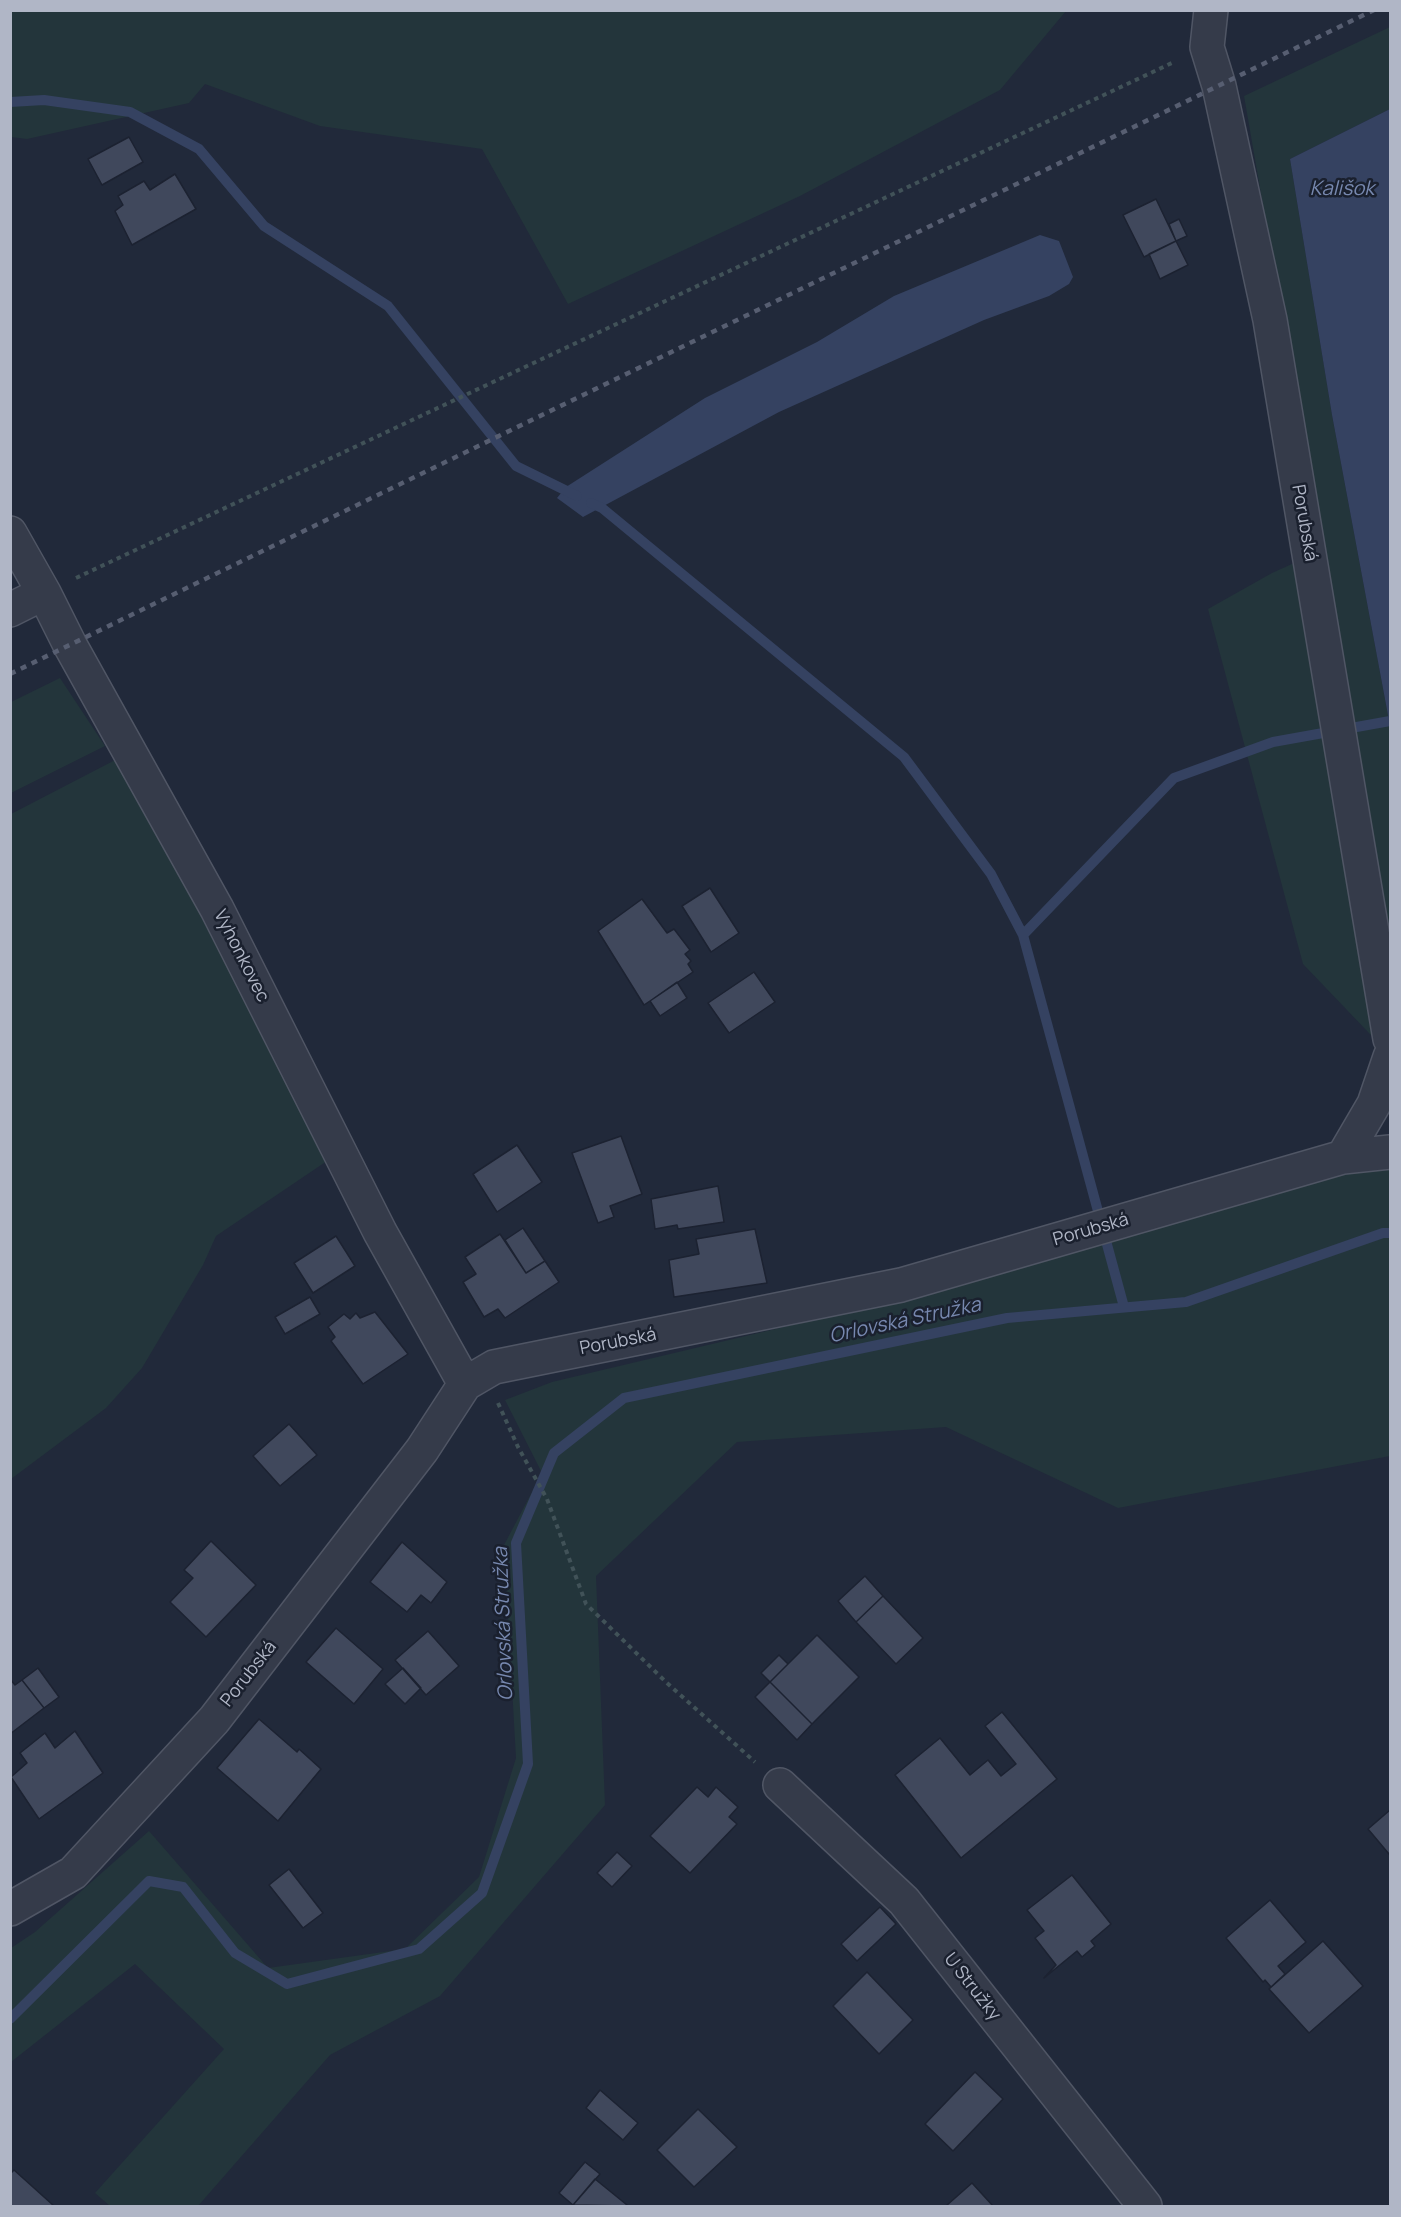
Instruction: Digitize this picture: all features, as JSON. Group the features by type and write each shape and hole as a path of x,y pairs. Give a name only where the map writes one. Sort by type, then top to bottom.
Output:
{"street":[{"name":"Porubská","path":"1211,10 1207,47 1219,86 1270,320 1390,1039"},
{"name":"Vyhonkovec","path":"10,533 217,909 380,1232 465,1384"},
{"path":"10,610 44,593"},
{"path":"1343,1157 1374,1104 1390,1057"},
{"name":"Porubská","path":"10,1910 73,1873 214,1720 422,1450 465,1384 494,1367 901,1285 1343,1157 1390,1152"},
{"name":"U Stružky","path":"780,1785 904,1901 1145,2206"}],"path":[{"path":"44,593 1207,47"},
{"path":"518,1447 547,1499 586,1604 667,1683 780,1785"}],"shaded area":[{"path":"11,10 1066,11 1000,90 800,196 568,304 482,149 320,126 205,84 189,103 27,139 11,137"},
{"path":"1390,27 1390,109 1290,159 1332,415 1390,726 1390,1055 1303,964 1208,609 1272,573 1323,550 1244,96"},
{"path":"60,678 105,746 11,793 11,702"},
{"path":"119,758 275,1054 327,1161 216,1236 203,1265 142,1368 106,1408 11,1479 11,814"},
{"path":"1390,1134 1390,1456 1118,1508 946,1427 737,1442 596,1576 605,1805 440,1996 330,2055 198,2206 110,2206 95,2193 224,2049 135,1964 11,2062 11,1948 35,1932 149,1831 268,1968 405,1949 479,1877 516,1758 504,1545 542,1473 505,1400 552,1382 927,1293 1357,1170"}],"water":[{"name":"Kališok","path":"1390,109 1390,726 1332,415 1290,159"},
{"path":"1040,235 1059,241 1073,277 1069,284 1049,296 984,320 779,412 583,517 557,498 566,487 705,398 817,342 894,296"}],"building":[{"path":"129,137 143,162 102,185 88,159"},
{"path":"175,174 196,209 132,245 115,211 123,205 118,196 144,181 150,190"},
{"path":"1156,199 1176,241 1144,257 1123,215"},
{"path":"1179,219 1187,236 1176,241 1169,224"},
{"path":"1176,241 1188,265 1160,279 1149,254"},
{"path":"710,888 739,933 711,952 682,906"},
{"path":"642,899 667,933 674,929 690,950 685,954 691,961 688,964 693,972 644,1005 598,931"},
{"path":"754,972 775,1002 729,1033 708,1003"},
{"path":"677,982 687,998 660,1016 650,1001"},
{"path":"621,1136 642,1194 610,1206 614,1217 598,1223 572,1153"},
{"path":"517,1145 542,1182 497,1212 473,1174"},
{"path":"718,1186 724,1222 678,1229 677,1225 655,1229 651,1199"},
{"path":"523,1228 545,1261 526,1273 505,1240"},
{"path":"755,1229 767,1283 674,1297 669,1260 699,1254 696,1239"},
{"path":"500,1234 526,1273 545,1261 559,1282 505,1318 498,1309 484,1317 463,1282 476,1274 465,1257"},
{"path":"336,1236 355,1266 313,1293 294,1263"},
{"path":"310,1297 320,1314 285,1334 275,1317"},
{"path":"375,1312 408,1354 363,1384 331,1341 335,1337 328,1327 344,1314 350,1319 356,1313 360,1318"},
{"path":"289,1424 317,1455 280,1486 253,1456"},
{"path":"211,1541 256,1585 206,1637 170,1602 193,1578 184,1570"},
{"path":"402,1542 447,1582 431,1603 421,1595 407,1612 370,1582"},
{"path":"865,1576 883,1596 856,1622 838,1601"},
{"path":"883,1596 923,1638 896,1664 856,1622"},
{"path":"336,1628 383,1669 354,1704 306,1662"},
{"path":"428,1631 459,1666 426,1695 395,1660"},
{"path":"817,1635 859,1677 812,1724 770,1682"},
{"path":"779,1655 788,1664 770,1682 761,1673"},
{"path":"38,1668 59,1697 44,1708 22,1680"},
{"path":"403,1668 421,1688 405,1704 385,1684"},
{"path":"10,1679 15,1685 22,1680 44,1708 10,1734"},
{"path":"770,1682 812,1724 797,1740 755,1697"},
{"path":"1002,1712 1057,1779 961,1858 895,1775 940,1738 970,1775 988,1760 1001,1776 1016,1764 985,1726"},
{"path":"259,1719 297,1752 299,1749 321,1769 278,1821 217,1768"},
{"path":"75,1731 103,1773 39,1819 11,1777 27,1763 20,1753 45,1733 55,1748"},
{"path":"697,1787 708,1797 716,1787 738,1807 729,1817 737,1824 690,1873 650,1836"},
{"path":"1390,1810 1390,1853 1389,1854 1368,1829"},
{"path":"617,1852 632,1866 612,1887 597,1873"},
{"path":"289,1869 323,1913 303,1928 269,1885"},
{"path":"1072,1875 1111,1924 1091,1941 1095,1946 1082,1957 1077,1951 1044,1978 1056,1965 1035,1938 1044,1931 1027,1910"},
{"path":"1270,1900 1306,1942 1278,1966 1285,1974 1271,1987 1265,1980 1263,1982 1226,1938"},
{"path":"880,1907 896,1924 857,1961 841,1944"},
{"path":"1323,1941 1363,1986 1309,2033 1269,1989"},
{"path":"867,1972 913,2020 879,2054 833,2006"},
{"path":"975,2072 1003,2099 953,2151 925,2124"},
{"path":"600,2090 638,2123 623,2140 586,2108"},
{"path":"698,2109 737,2147 694,2187 657,2150"},
{"path":"585,2162 600,2174 573,2205 559,2193"},
{"path":"14,2170 54,2206 10,2206 10,2174"},
{"path":"595,2179 627,2205 573,2205"},
{"path":"972,2183 993,2206 946,2206"}],"waterway":[{"path":"10,102 44,100 130,112 199,149 264,226 388,306 516,466 577,496"},
{"path":"591,503 602,508 904,757 991,874 1023,935 1174,778 1273,742 1390,721"},
{"path":"1023,935 1124,1307"},
{"name":"Orlovská Stružka","path":"10,2019 149,1881 183,1887 235,1953 287,1984 419,1949 482,1893 528,1764 516,1543 554,1453 624,1398 1007,1318 1186,1302 1383,1233 1390,1233"}],"railway":[{"path":"10,674 1374,10"}]}
